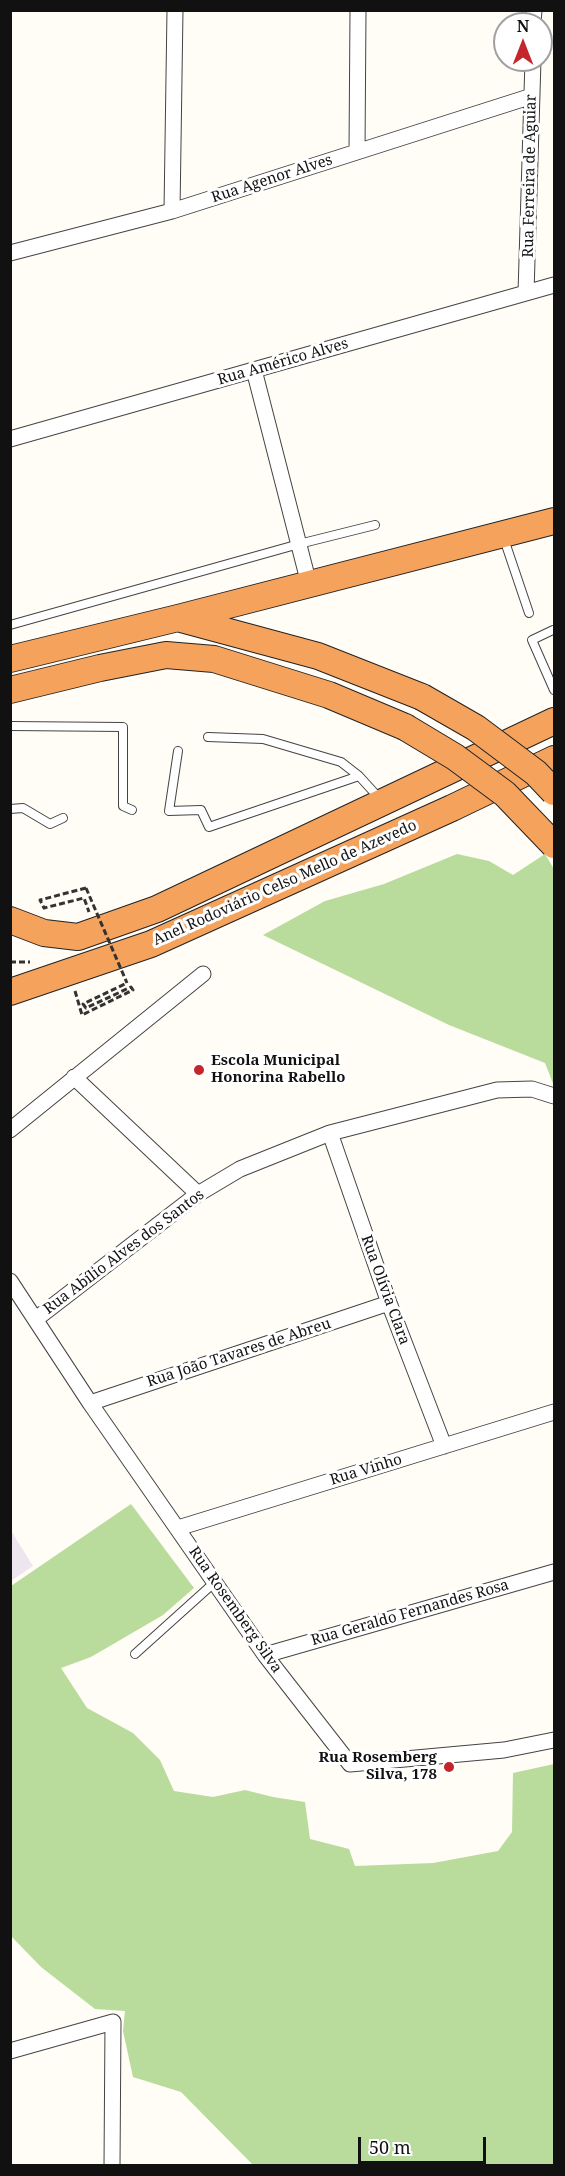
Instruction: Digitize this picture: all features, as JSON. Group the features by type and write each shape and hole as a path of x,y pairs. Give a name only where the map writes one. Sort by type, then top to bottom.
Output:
{"highway":[{"path":"10,659 555,521"},
{"path":"178,618 318,656 422,697 476,728 536,773 555,792"},
{"path":"10,690 166,655 214,659 329,695 405,727 455,758 505,794 555,844"},
{"path":"10,920 44,933 78,937 157,909 555,721"},
{"name":"Anel Rodoviário Celso Mello de Azevedo","path":"10,992 151,944 555,759"}],"street":[{"path":"172,210 175,10"},
{"path":"357,152 358,10"},
{"name":"Rua Ferreira de Aguiar","path":"526,293 532,72"},
{"name":"Rua Agenor Alves","path":"10,253 172,210 532,96"},
{"name":"Rua Américo Alves","path":"10,439 555,285"},
{"path":"254,370 309,584"},
{"path":"10,1130 203,974"},
{"path":"74,1077 198,1194"},
{"name":"Rua Abílio Alves dos Santos","path":"36,1319 198,1194 240,1169 330,1133 497,1090 532,1089 555,1096"},
{"name":"Rua Olívia Clara","path":"330,1133 389,1303 444,1446"},
{"name":"Rua Rosemberg Silva","path":"10,1281 90,1403 265,1655 350,1764 504,1750 555,1740"},
{"name":"Rua João Tavares de Abreu","path":"90,1403 389,1303"},
{"name":"Rua Vinho","path":"178,1528 555,1412"},
{"name":"Rua Geraldo Fernandes Rosa","path":"265,1655 555,1572"},
{"path":"10,2051 113,2022 112,2166"}],"lane":[{"path":"10,625 375,525"},
{"path":"502,534 530,613"},
{"path":"553,630 532,640 555,690"},
{"path":"10,726 123,727 123,806 132,810"},
{"path":"208,737 263,739 341,762 359,776 383,802"},
{"path":"178,751 169,811 201,810 209,827 359,776"},
{"path":"10,809 23,808 50,824 63,818"},
{"path":"135,1654 215,1582"}],"path":[{"path":"69,972 82,1015 133,990 131,987 86,1008 83,1004 127,983 86,888 40,900 44,908 84,898 97,930"}],"shaded area":[{"path":"10,1529 33,1566 11,1581 10,1581"}],"green space":[{"path":"457,854 489,861 513,875 545,854 554,869 554,1086 545,1063 449,1025 263,935 325,901 384,884"},
{"path":"131,1504 194,1588 163,1615 91,1657 61,1668 87,1708 133,1733 160,1760 174,1791 213,1797 245,1790 305,1802 310,1839 349,1849 355,1866 433,1863 498,1851 512,1832 513,1773 554,1764 554,2165 253,2165 181,2092 133,2077 123,2031 125,2011 95,2009 41,1967 11,1936 11,1586"}],"place":[{"name":"Escola Municipal Honorina Rabello","path":"199,1070"},
{"name":"Rua Rosemberg Silva, 178","path":"449,1767"}]}
